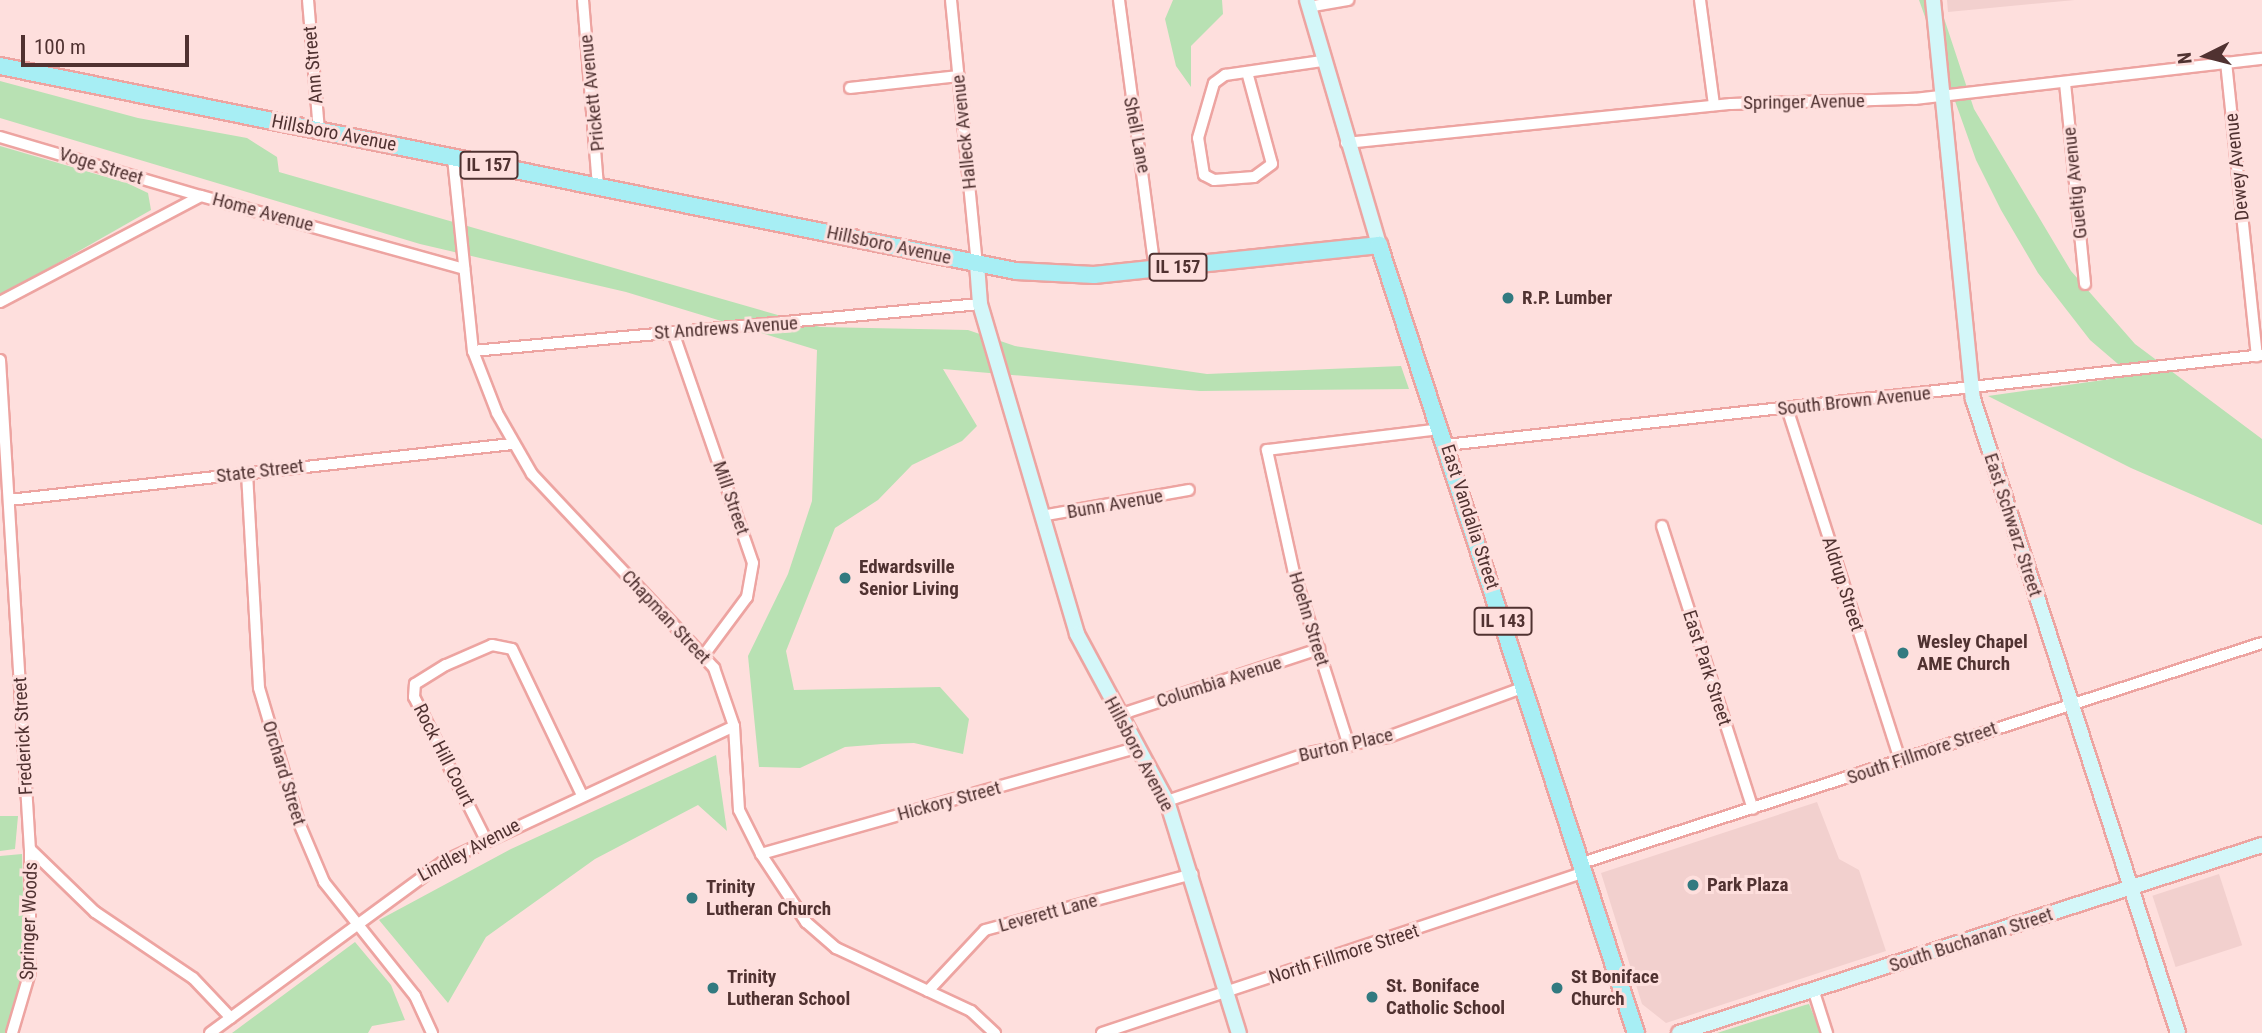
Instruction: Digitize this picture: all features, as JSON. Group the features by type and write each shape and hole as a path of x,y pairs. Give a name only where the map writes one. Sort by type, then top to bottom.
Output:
{"main road":[{"name":"Hillsboro Avenue","path":"0,66 977,264"},
{"name":"IL 157","path":"977,264 1038,274 1155,269 1380,245"},
{"name":"East Vandalia Street","path":"1380,245 1636,1033"}],"street":[{"name":"Ann Street","path":"308,0 319,130"},
{"name":"Prickett Avenue","path":"583,0 598,186"},
{"name":"Halleck Avenue","path":"951,0 977,264"},
{"name":"Shell Lane","path":"1119,0 1155,269"},
{"path":"1308,3 1348,0"},
{"path":"1700,0 1714,105"},
{"name":"East Schwarz Street","path":"1933,0 1971,389 2178,1033"},
{"name":"East Vandalia Street","path":"1308,3 1346,143 1380,245"},
{"name":"Springer Avenue","path":"1346,143 1714,105 1943,96 2262,59"},
{"path":"1247,72 1272,164 1254,177 1214,180 1204,175 1198,138 1206,94 1225,75 1322,61"},
{"name":"Dewey Avenue","path":"2226,62 2259,355"},
{"path":"850,88 958,76"},
{"name":"Gueltig Avenue","path":"2065,83 2085,284"},
{"name":"Voge Street","path":"0,137 201,196"},
{"name":"Chapman Street","path":"453,158 472,351 512,444 558,504 704,655 723,686 734,726 737,802 761,854 821,936 971,1010 995,1033"},
{"name":"Home Avenue","path":"0,302 201,196 464,269"},
{"name":"Hillsboro Avenue","path":"977,264 980,304 1077,634 1167,801 1193,874 1239,1033"},
{"name":"St Andrews Avenue","path":"472,351 980,304"},
{"name":"Mill Street","path":"673,332 753,563 747,597 704,655"},
{"name":"South Brown Avenue","path":"1446,445 1971,389 2259,355"},
{"name":"Frederick Street","path":"0,360 30,849"},
{"name":"Aldrup Street","path":"1787,408 1900,760"},
{"name":"Hoehn Street","path":"1349,746 1294,573 1267,450 1441,429"},
{"name":"State Street","path":"9,500 512,444"},
{"name":"Orchard Street","path":"247,472 262,704 315,867 354,924 415,996 432,1033"},
{"name":"Bunn Avenue","path":"1041,516 1189,490"},
{"name":"East Park Street","path":"1662,526 1753,809"},
{"name":"South Fillmore Street","path":"1583,868 2070,703 2262,643"},
{"name":"Rock Hill Court","path":"486,840 414,697 415,684 446,665 492,645 512,649 581,793"},
{"name":"Columbia Avenue","path":"1119,715 1319,649"},
{"name":"Burton Place","path":"1167,801 1349,746 1525,687"},
{"name":"Lindley Avenue","path":"230,1018 412,880 581,793 734,726"},
{"name":"Hickory Street","path":"761,854 1138,747"},
{"name":"South Buchanan Street","path":"1679,1033 1814,992 2262,845"},
{"path":"30,849 96,912 193,978 230,1018 211,1033"},
{"name":"Springer Woods","path":"12,1033 30,972 30,849"},
{"name":"North Fillmore Street","path":"1102,1033 1583,868"},
{"name":"Leverett Lane","path":"929,991 985,930 1193,874"},
{"path":"1814,992 1827,1033"}],"shaded area":[{"path":"1947,0 2075,0 1948,12"},
{"path":"1817,802 1839,859 1859,870 1886,951 1666,1023 1642,1004 1601,873"},
{"path":"2219,874 2242,945 2176,967 2152,896"}],"green space":[{"path":"1173,0 1222,0 1223,14 1191,46 1191,87 1176,66 1165,19"},
{"path":"1919,0 1938,0 1974,109 2071,271 2135,344 2262,439 2262,525 2131,468 1988,396 2132,376 2090,340 2038,273 2001,210 1976,160"},
{"path":"0,81 138,118 247,138 277,157 279,172 820,327 968,330 1015,346 1207,374 1401,366 1409,389 1200,391 943,369 977,426 962,441 912,465 878,500 835,528 786,651 794,690 940,687 969,719 963,754 914,743 882,744 845,747 800,768 759,767 748,656 788,574 812,501 817,350 626,292 420,244 0,118"},
{"path":"0,146 127,183 148,193 151,210 0,296"},
{"path":"716,755 727,831 698,805 595,859 486,937 448,1003 379,920 511,849"},
{"path":"0,816 18,816 15,849 0,851"},
{"path":"22,854 25,974 6,1033 0,1033 0,856"},
{"path":"355,942 391,985 405,1020 372,1026 368,1033 232,1033"},
{"path":"1809,1004 1821,1033 1717,1033 1805,1005"}],"place":[{"name":"R.P. Lumber","path":"1508,298"},
{"name":"Edwardsville Senior Living","path":"845,578"},
{"name":"Wesley Chapel AME Church","path":"1903,653"},
{"name":"Park Plaza","path":"1693,885"},
{"name":"Trinity Lutheran Church","path":"692,898"},
{"name":"Trinity Lutheran School","path":"713,988"},
{"name":"St Boniface Church","path":"1557,988"},
{"name":"St. Boniface Catholic School","path":"1372,997"}]}
